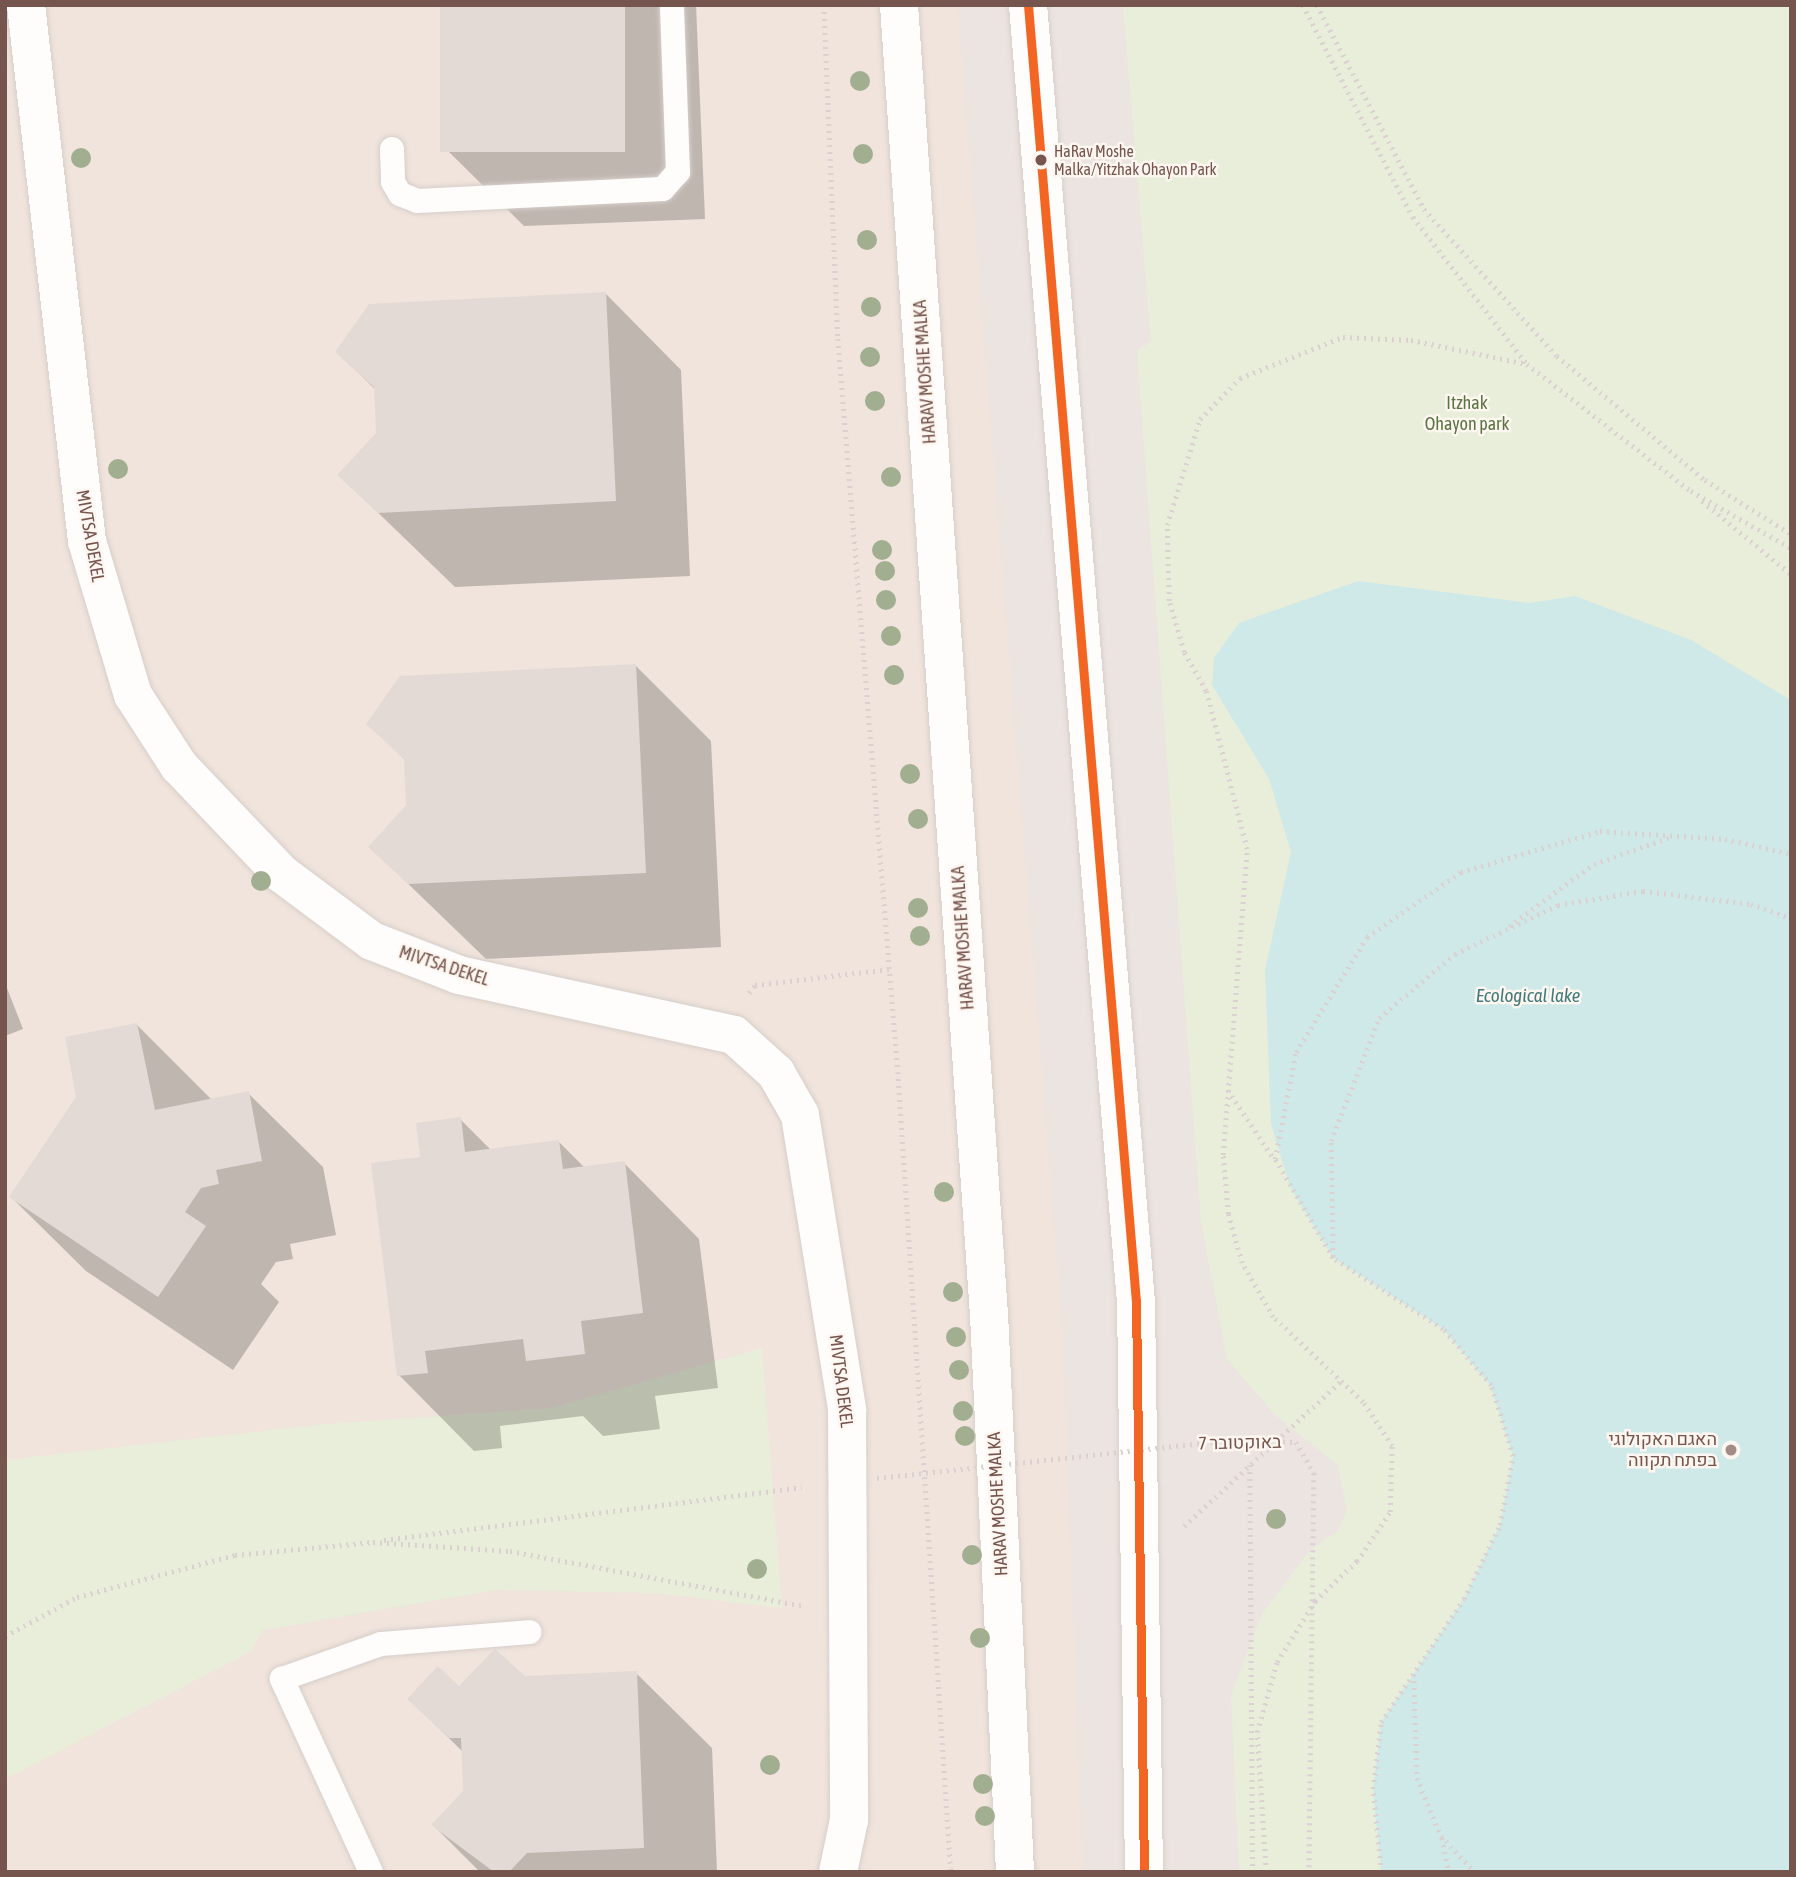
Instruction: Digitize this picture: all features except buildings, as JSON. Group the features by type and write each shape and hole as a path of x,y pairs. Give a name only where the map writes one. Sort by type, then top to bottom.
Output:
{"street":[{"name":"MIVTSA DEKEL","path":"26,5 87,541 133,695 179,766 282,874 372,942 459,975 734,1035 776,1073 800,1115 847,1410 862,1480 849,1614 849,1821 838,1872"},
{"name":"HARAV MOSHE MALKA","path":"899,5 989,1314 1015,1872"},
{"path":"1028,5 1136,1301 1144,1872"}],"lane":[{"path":"392,149 393,182 400,194 417,201 663,189 678,172 672,5"},
{"path":"371,1872 282,1679 381,1644 530,1632"}],"path":[{"path":"824,5 838,339 890,969 951,1872"},
{"path":"1304,5 1413,217 1527,364 1691,491 1791,574"},
{"path":"1317,5 1424,209 1557,356 1705,480 1791,534"},
{"path":"1266,1872 1257,1732 1277,1662 1315,1601 1357,1561 1390,1512 1392,1446 1363,1402 1273,1317 1242,1263 1228,1214 1228,1090 1247,849 1206,691 1184,652 1169,601 1167,525 1200,419 1240,378 1343,337 1411,340 1527,364"},
{"path":"1691,491 1791,548"},
{"path":"1275,1159 1296,1052 1367,937 1461,872 1601,831 1675,835 1791,854"},
{"path":"1503,931 1594,864 1675,835"},
{"path":"1333,1258 1331,1141 1379,1018 1455,954 1558,905 1643,891 1751,904 1791,918"},
{"path":"722,1032 755,985 890,969"},
{"path":"1228,1090 1275,1159 1333,1258 1443,1329 1490,1385 1513,1456 1500,1525 1464,1599 1381,1722 1373,1789 1381,1872"},
{"path":"1139,1567 1340,1382"},
{"name":"7 באוקטובר","path":"862,1480 1234,1440 1296,1442 1314,1473 1309,1872"},
{"name":"7 באוקטובר","path":"1250,1465 1253,1872"},
{"path":"5,1636 77,1597 222,1559 862,1480"},
{"path":"373,1542 510,1551 849,1614"},
{"path":"1414,1674 1417,1779 1441,1836 1449,1872"},
{"path":"1441,1836 1475,1872"}],"shaded area":[{"path":"5,5 1791,5 1791,1872 5,1872"},
{"name":"Itzhak Ohayon park","path":"958,5 1791,5 1791,1872 1083,1872 1063,1332"}],"green space":[{"name":"Itzhak Ohayon park","path":"1123,5 1791,5 1791,1872 1239,1872 1231,1695 1262,1614 1309,1551 1338,1531 1347,1510 1338,1465 1275,1415 1227,1359 1201,1222 1137,351 1151,341"},
{"path":"762,1348 782,1608 653,1593 498,1590 262,1630 252,1651 5,1779 5,1460 316,1425 551,1408"}],"water":[{"name":"Ecological lake","path":"1358,581 1530,603 1575,596 1691,640 1791,700 1791,1872 1381,1872 1373,1789 1381,1722 1464,1599 1500,1525 1513,1456 1490,1385 1443,1329 1333,1258 1290,1187 1271,1124 1265,970 1291,852 1269,779 1212,685 1214,658 1239,623"}],"transit line":[{"path":"1028,5 1136,1301 1144,1872"}],"place":[{"name":"HaRav Moshe Malka/Yitzhak Ohayon Park","path":"1041,160"},
{"name":"האגם האקולוגי בפתח תקווה","path":"1731,1450"}]}
